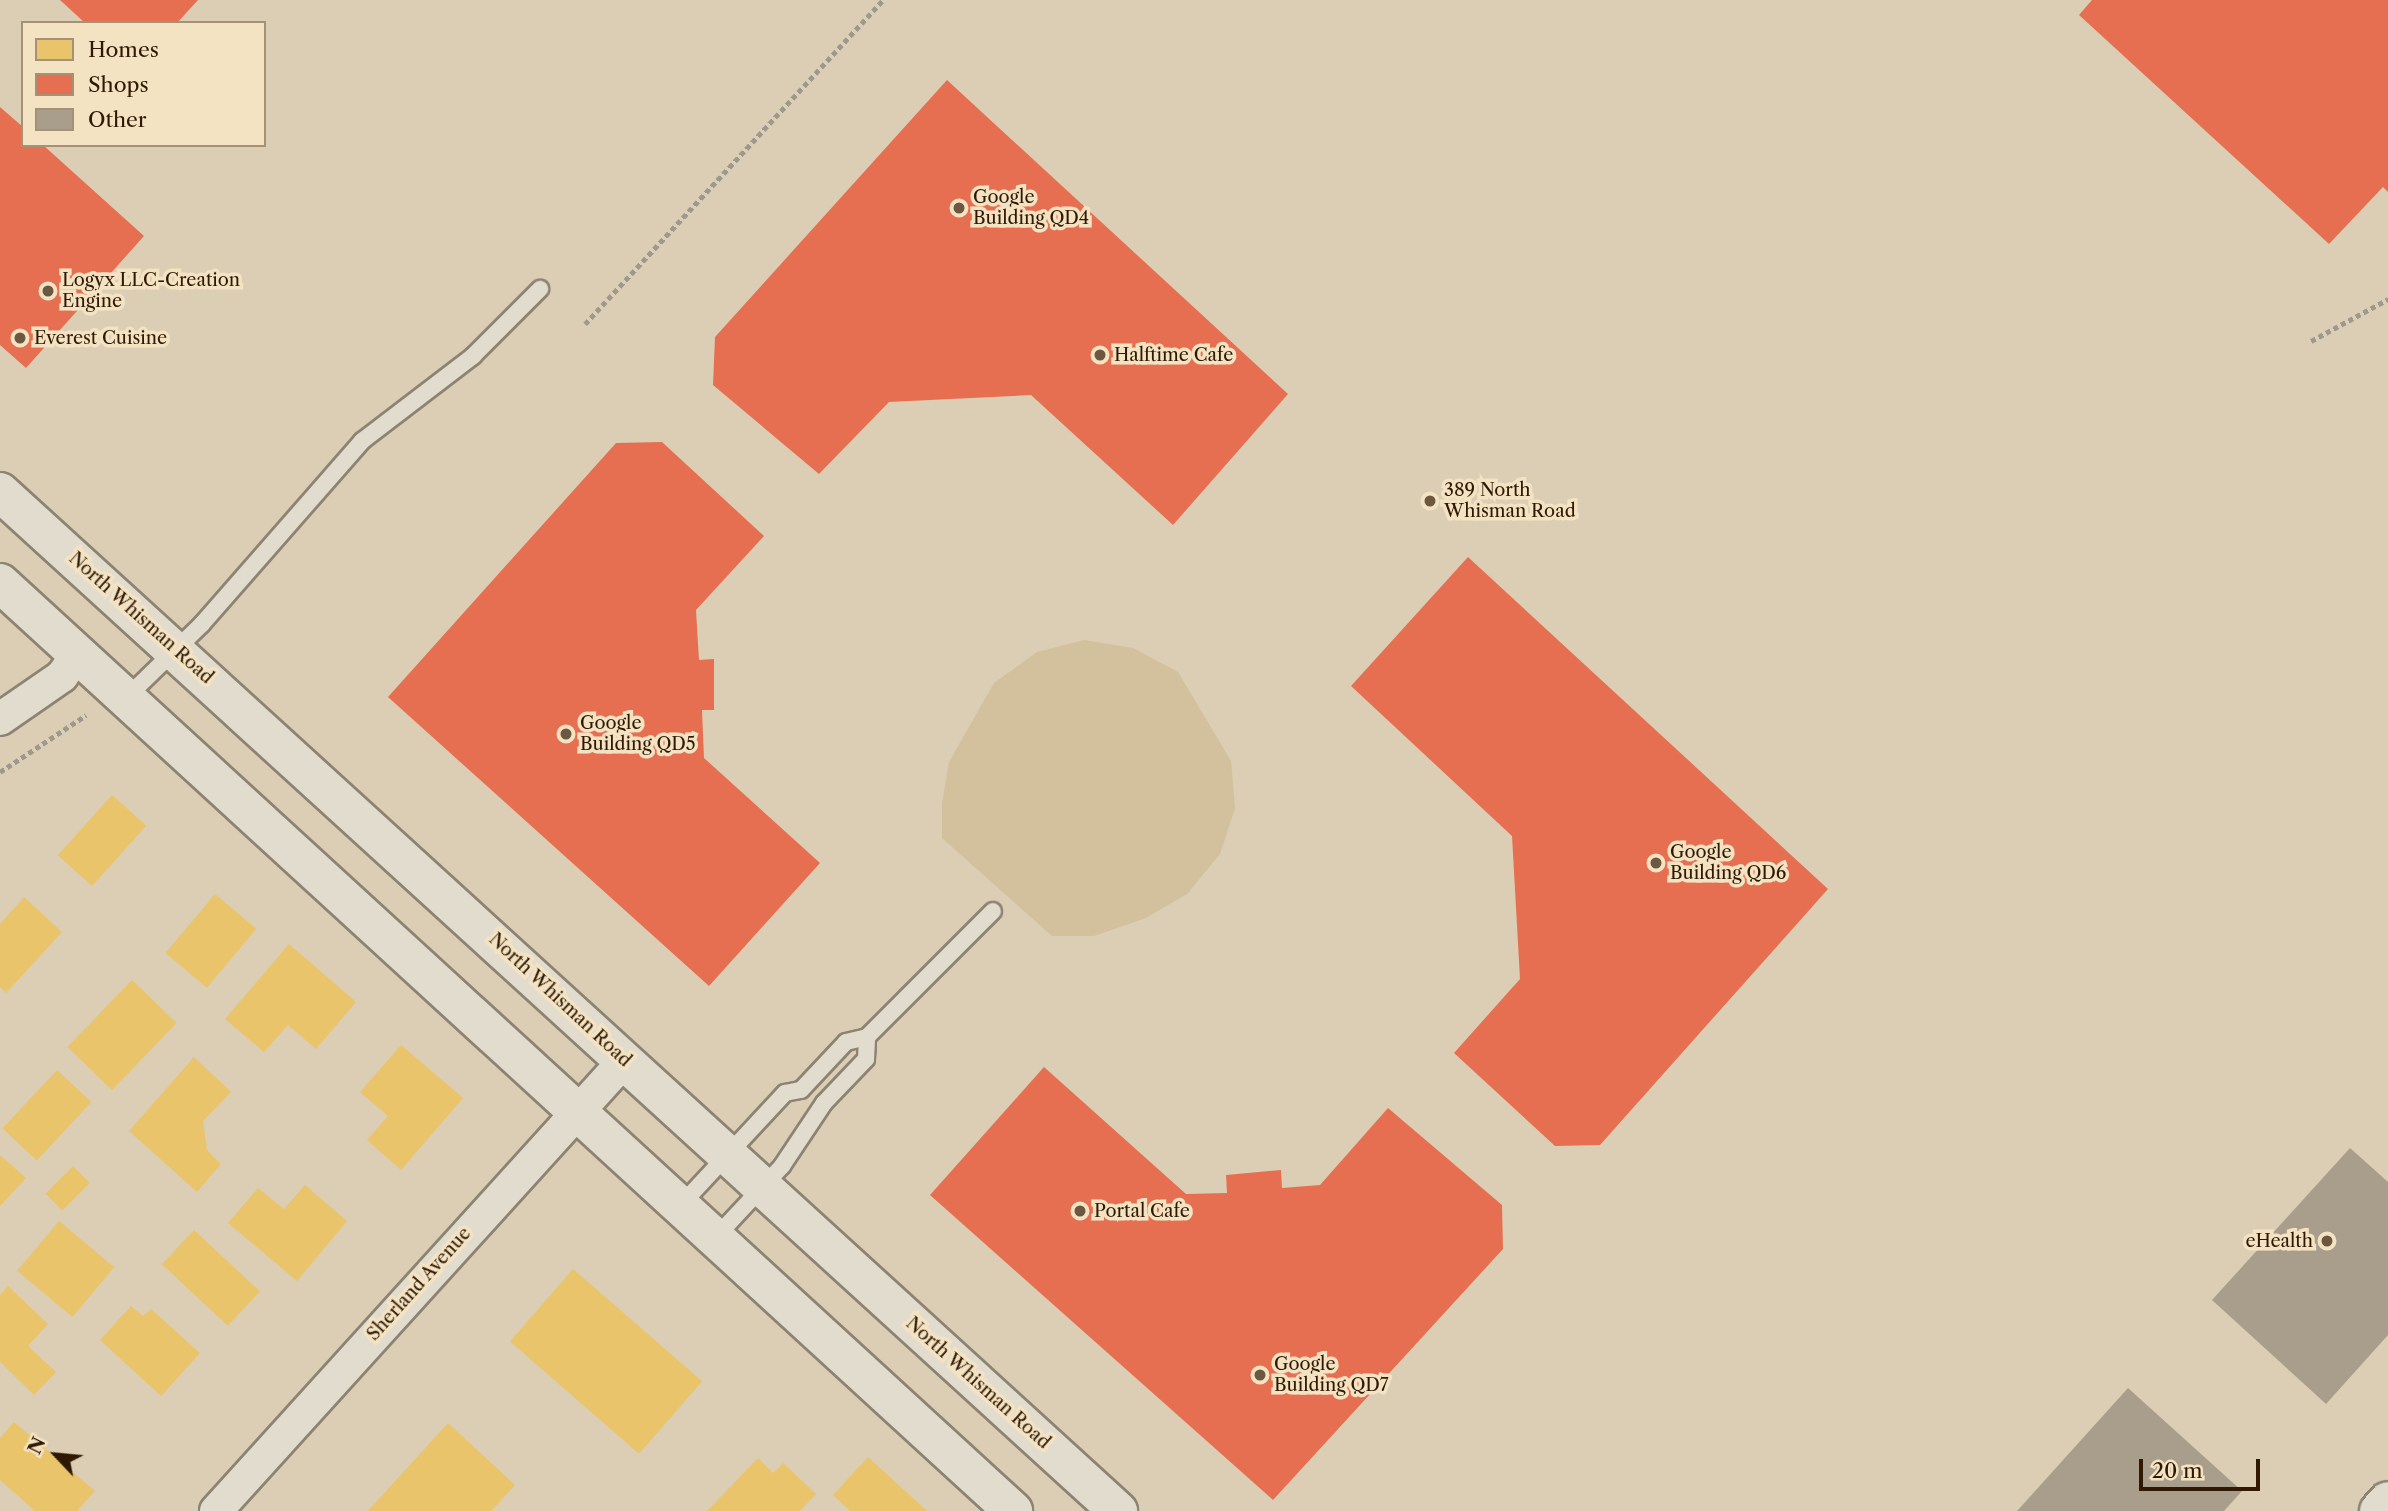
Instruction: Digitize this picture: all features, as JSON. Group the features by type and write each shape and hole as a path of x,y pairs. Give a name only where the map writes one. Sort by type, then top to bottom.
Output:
{"main road":[{"name":"North Whisman Road","path":"0,492 1118,1511"},
{"path":"0,583 679,1208 1013,1511"},
{"path":"2379,1511 2388,1501"}],"street":[{"path":"0,719 62,677 77,655"},
{"name":"Sherland Avenue","path":"216,1511 625,1060"}],"lane":[{"path":"125,699 176,650 362,440 472,356 540,289"},
{"path":"679,1208 785,1093 802,1090 846,1042 867,1037 993,911"},
{"path":"714,1239 763,1186 866,1059 867,1037"}],"path":[{"path":"585,324 883,0"},
{"path":"2311,341 2388,299"},
{"path":"0,772 85,715 125,699"}],"shaded area":[{"path":"1084,640 1133,648 1178,672 1231,761 1235,808 1220,854 1187,894 1146,918 1094,936 1052,936 942,838 942,804 949,762 994,683 1037,652"}],"building: Homes":[{"path":"112,795 146,826 92,886 58,855"},
{"path":"215,894 256,929 207,988 166,953"},
{"path":"24,897 62,932 6,993 0,987 0,924"},
{"path":"289,944 356,1002 316,1049 288,1025 264,1052 225,1019"},
{"path":"132,980 177,1023 112,1090 67,1047"},
{"path":"401,1045 463,1098 401,1170 367,1140 388,1116 360,1092"},
{"path":"194,1057 231,1092 203,1121 207,1150 221,1164 197,1192 129,1131"},
{"path":"57,1070 91,1102 37,1161 2,1129"},
{"path":"0,1155 26,1178 0,1206"},
{"path":"73,1166 90,1183 62,1211 45,1194"},
{"path":"305,1185 347,1221 297,1281 228,1223 258,1188 284,1209"},
{"path":"59,1221 114,1267 72,1317 17,1271"},
{"path":"194,1230 260,1291 228,1326 162,1264"},
{"path":"573,1269 702,1381 639,1454 510,1341"},
{"path":"8,1286 48,1324 28,1346 56,1372 34,1395 0,1362 0,1295"},
{"path":"131,1306 143,1316 151,1309 200,1353 161,1396 100,1340"},
{"path":"14,1422 95,1491 77,1511 35,1511 0,1480 0,1438"},
{"path":"448,1423 515,1485 491,1511 368,1511"},
{"path":"868,1457 927,1511 850,1511 833,1495"},
{"path":"758,1458 773,1473 783,1463 816,1494 800,1511 707,1511"}],"building: Shops":[{"path":"60,0 198,0 179,21 83,21"},
{"path":"2092,0 2388,0 2388,192 2383,187 2329,244 2079,15"},
{"name":"Google Building QD4","path":"947,80 1288,394 1173,525 1031,395 889,402 819,474 713,385 715,337"},
{"name":"Logyx LLC-Creation Engine","path":"0,107 21,125 21,147 45,147 144,236 26,368 0,345"},
{"name":"Google Building QD5","path":"662,442 764,536 696,610 699,660 714,659 714,710 702,710 704,758 820,863 709,986 388,697 616,443"},
{"name":"Google Building QD6","path":"1468,557 1828,889 1600,1145 1555,1146 1454,1053 1520,979 1512,836 1351,686"},
{"name":"Google Building QD7","path":"1044,1067 1186,1194 1227,1193 1226,1175 1281,1170 1282,1188 1320,1185 1388,1108 1502,1205 1503,1249 1273,1500 930,1195"}],"building: Other":[{"name":"eHealth","path":"2350,1148 2388,1182 2388,1335 2326,1404 2212,1300"},
{"path":"2128,1388 2242,1491 2224,1511 2017,1511"}],"place":[{"name":"Google Building QD4","path":"959,208"},
{"name":"Logyx LLC-Creation Engine","path":"48,291"},
{"name":"Everest Cuisine","path":"20,338"},
{"name":"Halftime Cafe","path":"1100,355"},
{"name":"389 North Whisman Road","path":"1430,501"},
{"name":"Google Building QD5","path":"566,734"},
{"name":"Google Building QD6","path":"1656,863"},
{"name":"Portal Cafe","path":"1080,1211"},
{"name":"eHealth","path":"2327,1241"},
{"name":"Google Building QD7","path":"1260,1375"}]}
